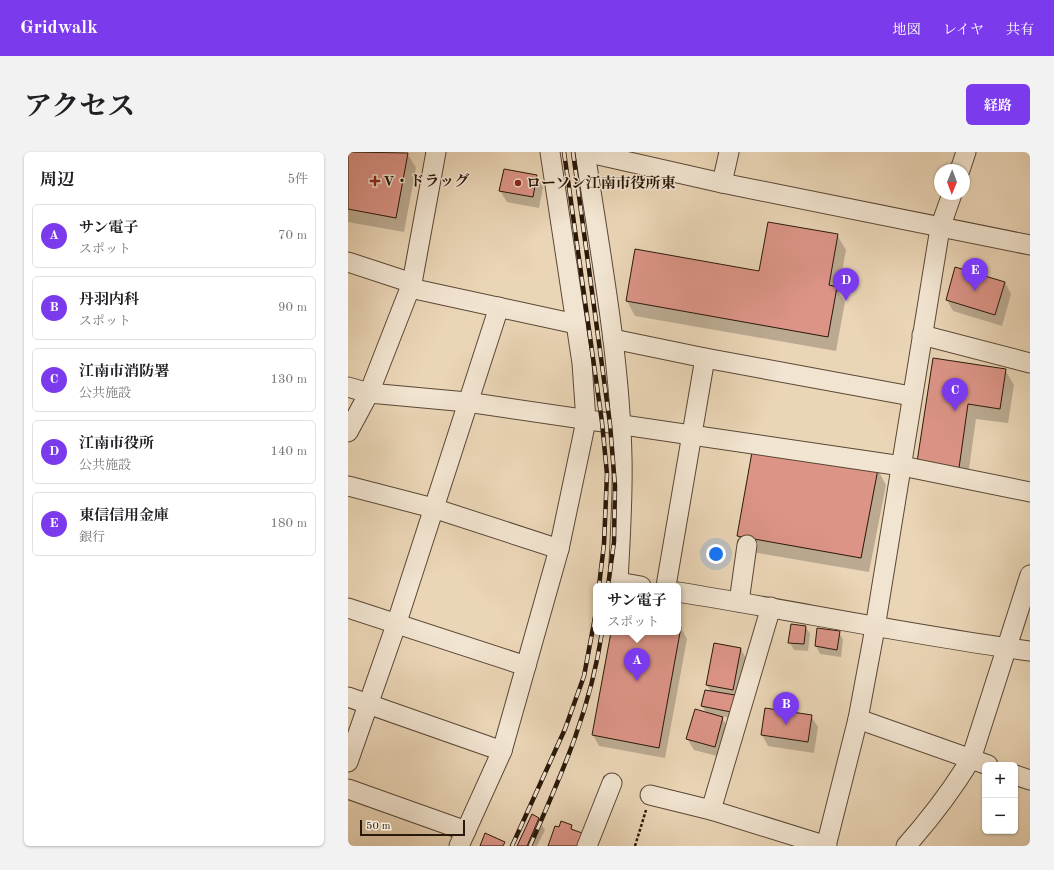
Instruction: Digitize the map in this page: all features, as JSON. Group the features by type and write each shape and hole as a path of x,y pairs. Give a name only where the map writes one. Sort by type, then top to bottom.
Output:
{"street":[{"path":"348,432 369,393 411,286 436,152"},
{"path":"348,789 462,838 502,751 559,549 586,421 582,363 550,152"},
{"path":"624,583 618,582 622,458 620,424 612,339 585,152 722,183 1030,245"},
{"path":"722,183 729,152"},
{"path":"962,164 966,152"},
{"path":"650,795 712,810 827,846 858,719 875,628 940,228 950,200"},
{"path":"348,262 411,286 576,324"},
{"path":"348,762 396,625 499,307"},
{"path":"922,335 1030,363"},
{"path":"612,339 705,358 912,396"},
{"path":"667,583 705,358"},
{"path":"348,387 369,393 467,402 586,421 692,434 902,466 1030,492"},
{"path":"348,486 433,508 559,549"},
{"path":"739,602 748,545"},
{"path":"906,846 923,827 953,788 980,762 1007,648 1030,575"},
{"path":"681,592 771,607 875,628 1030,651"},
{"path":"712,810 771,607"},
{"path":"348,608 396,625 526,666"},
{"path":"348,697 502,751"},
{"path":"858,719 980,762"},
{"path":"587,846 612,783"}],"building":[{"name":"V・ドラッグ","path":"348,152 408,153 396,218 348,209"},
{"name":"ローソン江南市役所東","path":"504,169 537,175 533,197 499,191"},
{"path":"768,222 838,234 829,285 837,287 828,337 626,301 635,249 759,271"},
{"path":"955,267 1005,282 995,315 946,300"},
{"path":"933,358 1006,369 1000,409 968,404 959,468 917,462"},
{"path":"752,452 878,469 861,558 737,536"},
{"path":"791,624 806,626 804,644 788,643"},
{"path":"817,628 840,631 837,650 815,646"},
{"path":"610,635 680,635 659,748 592,735"},
{"path":"714,643 741,648 733,690 706,685"},
{"path":"705,690 735,695 731,712 701,706"},
{"path":"765,708 812,715 808,742 761,735"},
{"path":"695,709 723,717 715,747 686,739"},
{"path":"532,814 539,818 527,846 517,846"},
{"path":"561,821 572,825 571,829 585,834 580,846 548,846 555,826 559,827"},
{"path":"485,833 505,842 503,846 480,846"}],"railway":[{"path":"564,152 602,422 607,474 604,544 599,583"},
{"path":"573,152 610,424 615,486 614,542 608,583"},
{"path":"512,846 565,729 584,676 593,628"},
{"path":"530,846 574,742 590,689 601,635"}],"place":[{"name":"V・ドラッグ","path":"375,181"},
{"name":"ローソン江南市役所東","path":"518,183"},
{"name":"東信信用金庫","path":"975,291"},
{"name":"江南市役所","path":"846,301"},
{"name":"江南市消防署","path":"955,411"},
{"name":"サン電子","path":"637,681"},
{"name":"丹羽内科","path":"786,725"}]}
